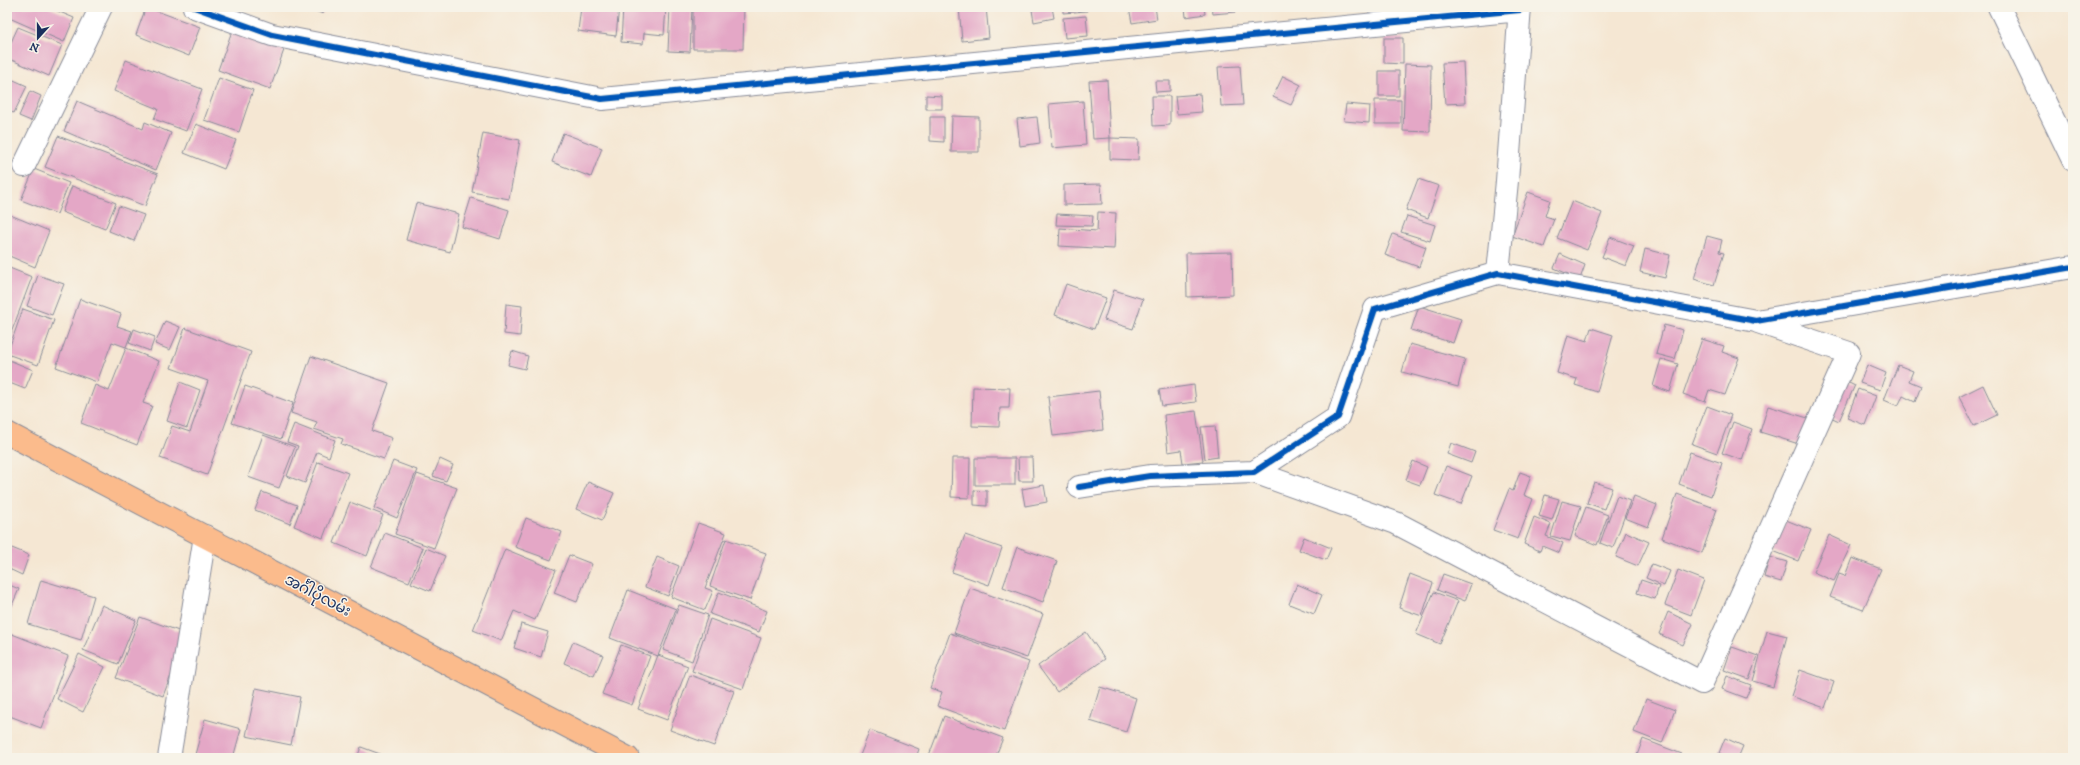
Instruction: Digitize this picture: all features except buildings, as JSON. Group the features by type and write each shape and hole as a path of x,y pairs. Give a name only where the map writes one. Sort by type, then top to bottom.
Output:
{"main road":[{"name":"အင်္ဂါပိုလမ်း","path":"7,433 628,758"}],"street":[{"path":"24,166 101,7"},
{"path":"194,7 272,35 602,99 1520,8 1507,181 1498,273"},
{"path":"1999,7 2073,160"},
{"path":"1756,321 2073,267"},
{"path":"1079,488 1150,476 1254,472 1396,523 1702,683 1849,353 1756,321 1498,273 1375,309 1338,417 1254,472"},
{"path":"169,758 205,536"}],"cycle path":[{"path":"194,7 272,35 602,99 1520,10"},
{"path":"1079,487 1150,476 1254,472 1338,417 1375,309 1498,273 1756,321 2073,267"}]}
